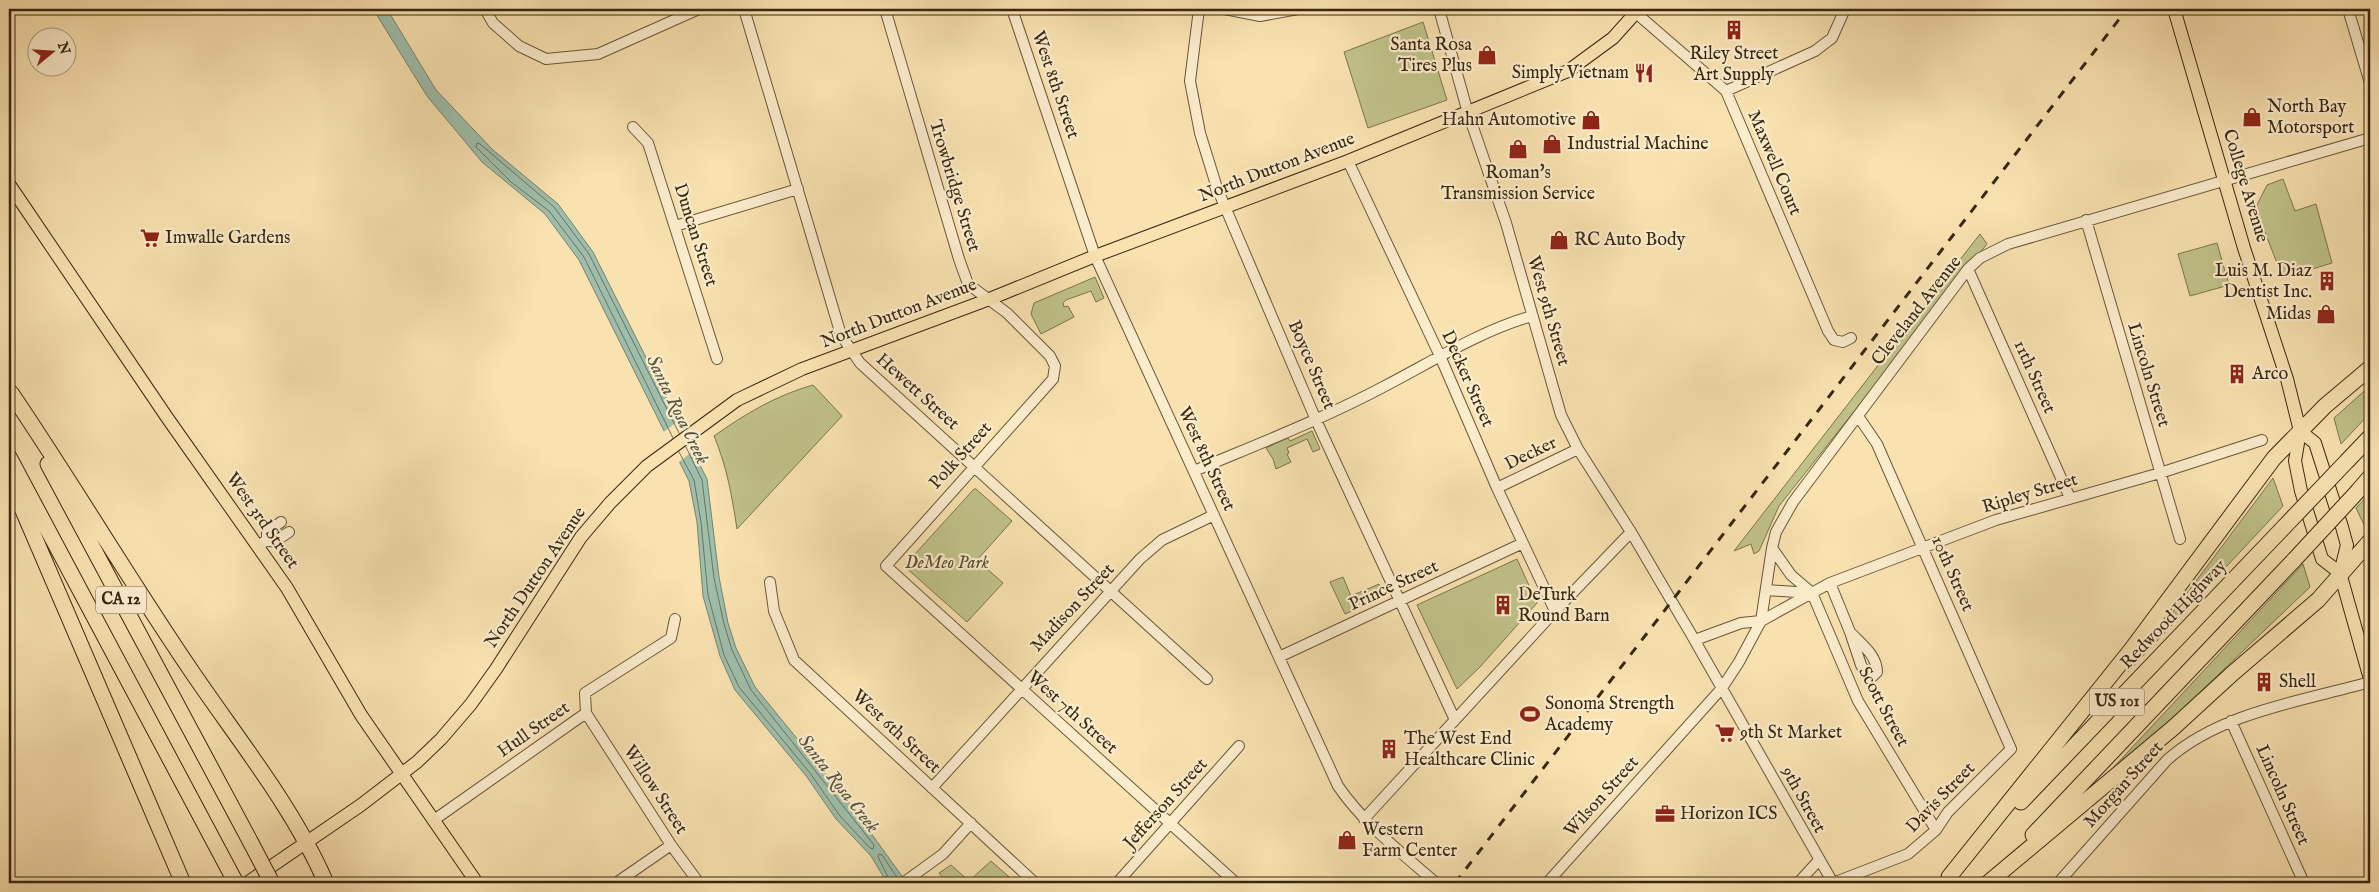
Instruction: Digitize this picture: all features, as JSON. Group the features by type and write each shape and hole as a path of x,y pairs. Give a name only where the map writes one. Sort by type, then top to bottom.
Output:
{"highway":[{"path":"1946,880 2131,650 2258,478 2325,406 2370,368"},
{"path":"10,391 67,477 134,585 307,842 326,883"},
{"name":"CA 12","path":"10,391 272,883"},
{"name":"Redwood Highway","path":"1946,880 2370,437"},
{"name":"CA 12","path":"9,457 236,883"},
{"name":"US 101","path":"1988,883 2295,559 2370,477"},
{"path":"9,478 183,883"},
{"path":"1988,883 2173,728 2232,673 2318,600 2370,541"}],"main road":[{"name":"College Avenue","path":"2174,9 2244,248 2282,361 2300,431 2294,461 2301,491 2322,559 2340,573"},
{"name":"North Dutton Avenue","path":"247,883 402,774 442,739 471,704 581,537 647,466 712,416 737,400 769,384 1096,256 1348,161 1568,71 1613,38 1638,11"},
{"name":"West 3rd Street","path":"9,184 166,416 263,543 361,715 477,883"},
{"name":"College Avenue","path":"2300,431 2315,443 2342,527 2347,545 2340,573 2370,680"}],"street":[{"path":"485,9 493,23 519,46 546,59 598,54 694,10"},
{"name":"Hewett Street","path":"744,9 840,335 860,363 1111,590 1206,679"},
{"name":"Trowbridge Street","path":"885,9 959,260 968,284 987,300 1008,313 1050,356 1055,366"},
{"name":"West 8th Street","path":"1012,9 1096,256 1338,786 1351,805 1364,819 1436,883"},
{"name":"Boyce Street","path":"1199,9 1190,81 1200,133 1224,207 1316,420 1455,720"},
{"path":"1225,9 1260,16 1298,9"},
{"name":"West 9th Street","path":"1438,9 1468,112 1506,223 1561,414 1578,449 1672,601"},
{"path":"1726,91 1815,52 1832,38 1845,9"},
{"path":"2348,9 2370,83"},
{"name":"Maxwell Court","path":"1638,11 1726,91 1828,331 1834,340 1843,342 1851,338"},
{"name":"Duncan Street","path":"633,127 648,143 717,359"},
{"name":"Cleveland Avenue","path":"1722,688 1739,662 1761,620 1776,532 1792,502 1968,269 1993,250 2086,220 2370,138"},
{"name":"Decker Street","path":"1348,161 1440,356 1497,488 1555,611"},
{"path":"675,226 798,189"},
{"name":"Lincoln Street","path":"2086,220 2180,539"},
{"name":"11th Street","path":"1968,269 2070,498"},
{"path":"1194,471 1316,420 1440,356 1532,316"},
{"name":"Polk Street","path":"886,566 1053,379 1055,366"},
{"name":"10th Street","path":"1858,416 1877,444 2011,749"},
{"name":"Ripley Street","path":"1695,640 1741,623 1761,620 1830,583 1996,520 2262,440"},
{"name":"Decker","path":"1497,488 1578,449"},
{"name":"Madison Street","path":"932,788 1111,590 1162,540 1214,516"},
{"path":"281,522 267,532 263,543 274,542 288,532"},
{"path":"1364,819 1555,611 1631,532"},
{"name":"Prince Street","path":"1279,657 1522,543"},
{"path":"1772,548 1791,575 1812,593"},
{"name":"West 7th Street","path":"886,566 1236,883"},
{"name":"West 6th Street","path":"770,582 774,611 794,660 1035,883"},
{"path":"1830,583 1850,632"},
{"path":"1766,590 1812,593"},
{"name":"Scott Street","path":"1812,593 1858,701 1936,830"},
{"name":"9th Street","path":"1672,601 1833,883"},
{"name":"Hull Street","path":"434,820 586,713 585,693 671,638 675,619"},
{"name":"Morgan Street","path":"2058,883 2068,879 2167,760 2183,746 2231,721 2370,680"},
{"name":"Wilson Street","path":"1548,883 1722,688"},
{"name":"Willow Street","path":"586,713 671,845 699,883"},
{"name":"Lincoln Street","path":"2231,721 2304,883"},
{"name":"Jefferson Street","path":"1117,883 1240,746"},
{"name":"Davis Street","path":"1833,883 1908,854 1936,830 1948,812 2011,749"},
{"path":"903,883 943,854 971,823"},
{"path":"616,883 671,845"},
{"path":"1798,883 1819,860"}],"green space":[{"path":"1423,22 1447,100 1368,128 1344,52"},
{"path":"2283,179 2295,211 2316,204 2332,263 2283,278 2260,220 2257,205 2267,185"},
{"path":"1980,234 1987,244 1779,506 1759,551 1754,554 1751,544 1734,551"},
{"path":"2217,243 2229,285 2190,296 2178,254"},
{"path":"1095,277 1104,298 1096,302 1091,291 1066,300 1063,303 1064,307 1068,306 1074,317 1041,334 1031,314 1034,303"},
{"path":"813,385 842,416 737,529 729,482 714,436 762,406 787,394"},
{"path":"2370,386 2370,413 2341,444 2334,418"},
{"path":"1312,431 1320,449 1313,452 1307,439 1287,448 1289,453 1287,454 1291,462 1276,469 1273,459 1266,448 1288,438 1290,441"},
{"path":"2273,478 2283,506 2128,672"},
{"name":"DeMeo Park","path":"974,489 1012,521 977,560 1003,583 967,622 904,566"},
{"path":"2370,493 2370,528 2367,531 2356,508"},
{"path":"1517,559 1537,603 1479,668 1457,689 1417,605"},
{"path":"2303,564 2310,587 2176,715 2112,769"},
{"path":"1343,577 1351,596 1379,584 1385,596 1345,614 1330,582"},
{"path":"991,861 1016,883 947,883 939,873 951,865 969,881"}],"water":[{"path":"373,9 387,9 436,90 493,150 558,204 593,252 707,479 719,577 728,623 736,648 755,687 847,800 907,883 887,883 871,856 836,819 807,777 735,690 720,656 703,596 697,522 689,481 579,260 545,214 482,162 427,96"}],"pier":[{"path":"681,419 696,448 677,464 662,433"}],"railway":[{"path":"1455,883 2127,9"}],"place":[{"name":"Riley Street Art Supply","path":"1734,30"},
{"name":"Santa Rosa Tires Plus","path":"1487,55"},
{"name":"Simply Vietnam","path":"1644,73"},
{"name":"North Bay Motorsport","path":"2252,117"},
{"name":"Hahn Automotive","path":"1591,120"},
{"name":"Industrial Machine","path":"1552,144"},
{"name":"Roman's Transmission Service","path":"1518,149"},
{"name":"Imwalle Gardens","path":"150,238"},
{"name":"RC Auto Body","path":"1559,240"},
{"name":"Luis M. Diaz Dentist Inc.","path":"2327,281"},
{"name":"Midas","path":"2326,314"},
{"name":"Arco","path":"2237,374"},
{"name":"DeTurk Round Barn","path":"1503,605"},
{"name":"Shell","path":"2264,682"},
{"name":"Sonoma Strength Academy","path":"1530,714"},
{"name":"9th St Market","path":"1725,733"},
{"name":"The West End Healthcare Clinic","path":"1389,749"},
{"name":"Horizon ICS","path":"1665,814"},
{"name":"Western Farm Center","path":"1347,840"}],"water label":[{"name":"Santa Rosa Creek","path":"677,410"},
{"name":"Santa Rosa Creek","path":"838,784"}]}
